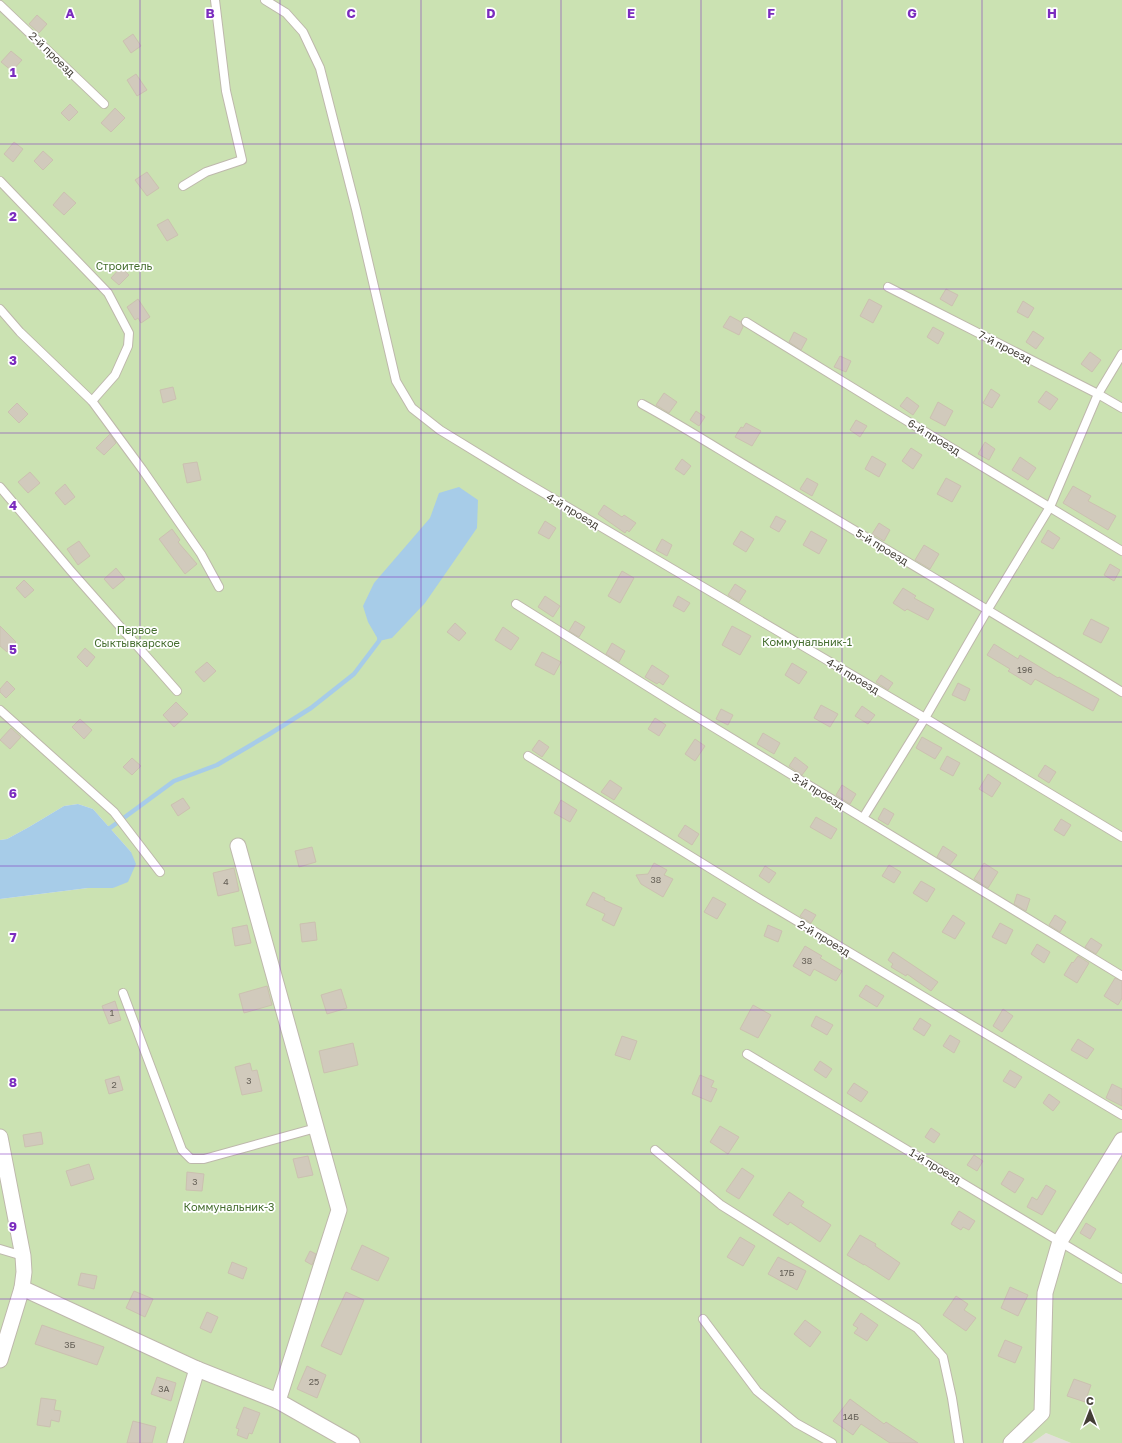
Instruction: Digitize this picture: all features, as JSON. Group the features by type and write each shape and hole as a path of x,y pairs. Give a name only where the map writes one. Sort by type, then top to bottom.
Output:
{"street":[{"path":"238,846 339,1210 278,1401"},
{"path":"0,1138 23,1256 24,1272 22,1288 0,1360"},
{"path":"1011,1443 1042,1413 1045,1293 1060,1241 1122,1140"},
{"path":"22,1288 197,1369 278,1401 352,1443"},
{"path":"175,1443 197,1369"}],"lane":[{"path":"184,186 206,172 242,160 226,91 215,0"},
{"name":"4-й проезд","path":"265,0 286,13 303,32 320,68 356,209 396,381 412,408 440,430 520,480 925,718 1122,837"},
{"name":"2-й проезд","path":"0,5 104,104"},
{"path":"0,181 108,293 128,333 128,346 115,375 92,401"},
{"name":"7-й проезд","path":"888,287 1098,394 1122,408"},
{"path":"0,309 20,332 92,401 142,469 201,554 219,587"},
{"name":"6-й проезд","path":"746,322 1122,551"},
{"path":"863,818 925,718 988,609 1050,507 1098,394 1122,354"},
{"name":"5-й проезд","path":"642,404 988,609 1122,692"},
{"path":"0,487 71,571 177,690"},
{"name":"3-й проезд","path":"516,604 682,708 1122,976"},
{"path":"0,710 114,812 160,872"},
{"name":"2-й проезд","path":"528,756 760,899 1122,1116"},
{"path":"123,993 182,1150 191,1159 204,1159 316,1128"},
{"name":"1-й проезд","path":"747,1054 1122,1279"},
{"path":"655,1150 721,1205 917,1328 943,1357 952,1398 959,1443"},
{"path":"0,1249 23,1256"},
{"path":"703,1319 757,1391 796,1423 832,1443"}],"shaded area":[{"path":"1046,1433 1071,1443 1032,1443"}],"green space":[{"path":"0,0 1122,0 1122,1443 1071,1443 1046,1433 1032,1443 0,1443 0,899 88,888 113,888 131,852 93,809 78,804 64,806 7,839 0,840"}],"water":[{"path":"459,487 478,500 477,528 425,603 392,638 379,641 368,622 363,606 374,583 430,518 439,493"},
{"path":"78,804 93,809 131,852 136,864 128,882 113,888 88,888 0,899 0,840 7,839 64,806"}],"building":[{"path":"37,15 47,24 39,33 29,24"},
{"path":"133,34 141,46 131,53 123,41"},
{"path":"11,51 22,60 12,71 1,62"},
{"path":"136,74 147,90 137,96 127,80"},
{"path":"70,104 78,112 69,121 61,113"},
{"path":"115,108 125,118 111,132 101,123"},
{"path":"14,142 23,149 13,162 4,154"},
{"path":"43,151 53,160 43,170 34,161"},
{"path":"147,172 159,188 147,196 135,180"},
{"path":"64,192 76,203 64,215 53,205"},
{"path":"168,219 178,235 167,241 157,225"},
{"path":"121,267 129,275 119,285 111,278"},
{"path":"946,289 958,295 952,306 940,299"},
{"path":"138,299 150,317 141,323 138,318 135,320 127,307"},
{"path":"869,299 882,306 873,323 860,316"},
{"path":"1023,301 1034,308 1028,318 1017,312"},
{"path":"730,316 741,322 743,327 739,335 723,327"},
{"path":"933,327 944,333 938,344 927,337"},
{"path":"1033,331 1044,338 1036,349 1026,342"},
{"path":"794,332 807,339 801,350 789,342"},
{"path":"1090,352 1101,360 1092,372 1081,364"},
{"path":"840,356 851,361 846,372 834,367"},
{"path":"173,387 176,399 163,403 160,390"},
{"path":"991,389 1000,395 992,408 983,403"},
{"path":"1046,391 1058,399 1050,410 1038,402"},
{"path":"664,393 677,402 669,413 656,405"},
{"path":"907,397 919,406 913,415 900,406"},
{"path":"938,402 953,411 945,426 930,418"},
{"path":"17,403 28,414 19,423 8,412"},
{"path":"696,411 705,417 699,426 690,420"},
{"path":"856,420 867,426 860,437 850,430"},
{"path":"746,423 761,431 752,446 735,437 741,427 743,428"},
{"path":"110,434 116,443 104,455 96,448"},
{"path":"985,442 995,449 989,460 978,454"},
{"path":"911,448 922,455 913,469 902,461"},
{"path":"872,456 886,464 879,477 865,469"},
{"path":"1020,457 1036,468 1028,480 1012,470"},
{"path":"682,459 691,466 684,475 675,469"},
{"path":"197,462 201,480 187,483 183,464"},
{"path":"30,472 40,483 28,493 18,482"},
{"path":"807,478 818,484 812,496 800,489"},
{"path":"946,478 961,486 952,502 937,494"},
{"path":"65,484 75,497 65,505 55,493"},
{"path":"1073,486 1091,496 1088,501 1116,516 1108,530 1063,503"},
{"path":"604,505 622,517 624,515 636,523 629,532 627,530 625,533 598,514"},
{"path":"776,516 786,521 779,532 770,527"},
{"path":"545,521 556,528 549,539 538,533"},
{"path":"879,523 890,530 884,541 872,534"},
{"path":"172,529 180,540 178,542 197,564 185,574 159,539"},
{"path":"1048,530 1060,538 1053,549 1041,542"},
{"path":"741,531 754,539 746,552 733,544"},
{"path":"811,531 827,540 819,554 803,545"},
{"path":"662,539 672,545 667,556 656,550"},
{"path":"79,541 90,556 78,565 67,549"},
{"path":"924,545 939,554 930,569 915,560"},
{"path":"1110,564 1120,570 1114,581 1104,575"},
{"path":"116,568 125,579 113,589 104,579"},
{"path":"622,571 634,578 620,603 608,596"},
{"path":"24,580 34,590 25,598 16,588"},
{"path":"735,584 746,591 739,602 728,595"},
{"path":"903,588 916,596 914,598 934,609 928,620 907,609 905,611 893,603"},
{"path":"545,596 560,606 553,617 538,607"},
{"path":"678,596 690,603 684,612 673,606"},
{"path":"1091,619 1109,628 1101,643 1083,634"},
{"path":"575,621 585,627 579,637 569,631"},
{"path":"455,623 466,633 459,641 447,632"},
{"path":"0,626 16,642 7,652 0,646"},
{"path":"732,626 751,636 740,655 722,645"},
{"path":"503,627 519,638 511,650 495,640"},
{"path":"612,643 625,651 619,662 606,654"},
{"path":"994,644 1018,659 1020,655 1058,678 1059,677 1099,699 1093,711 1035,679 1031,685 1008,671 1010,669 987,655"},
{"path":"85,648 95,657 87,667 77,657"},
{"path":"542,652 561,662 554,675 535,665"},
{"path":"207,662 216,671 204,682 195,672"},
{"path":"792,663 807,672 799,684 785,675"},
{"path":"652,665 669,676 663,685 659,682 657,684 645,677"},
{"path":"881,675 893,683 888,690 876,682"},
{"path":"7,681 15,689 6,698 0,692 0,689"},
{"path":"958,683 970,689 965,701 952,695"},
{"path":"176,702 188,714 174,727 163,715"},
{"path":"821,705 838,714 830,727 814,718"},
{"path":"862,706 875,715 868,724 855,716"},
{"path":"721,709 733,715 728,725 716,719"},
{"path":"655,718 666,725 659,736 648,729"},
{"path":"80,719 92,730 84,739 72,727"},
{"path":"11,728 21,737 10,749 0,740"},
{"path":"763,733 780,743 774,754 757,744"},
{"path":"922,737 942,748 935,759 916,748"},
{"path":"695,739 705,746 695,761 685,754"},
{"path":"539,740 549,747 542,757 532,750"},
{"path":"947,756 960,763 953,776 940,769"},
{"path":"795,757 808,767 802,775 789,766"},
{"path":"132,758 141,766 132,775 123,767"},
{"path":"1045,765 1056,772 1049,783 1038,776"},
{"path":"988,774 1001,783 992,797 979,789"},
{"path":"610,780 622,788 614,800 601,792"},
{"path":"842,785 856,794 850,804 836,795"},
{"path":"183,798 190,808 178,816 171,805"},
{"path":"561,800 577,810 570,822 554,813"},
{"path":"884,808 894,814 888,825 878,819"},
{"path":"816,817 837,829 831,839 810,827"},
{"path":"1061,819 1071,825 1064,836 1054,830"},
{"path":"685,825 699,834 692,845 678,836"},
{"path":"943,846 957,855 950,865 937,857"},
{"path":"312,847 316,862 299,867 295,851"},
{"path":"654,863 667,870 664,875 673,879 663,897 641,884 636,875 648,874"},
{"path":"984,863 998,872 988,888 974,879"},
{"path":"889,865 901,872 894,883 882,876"},
{"path":"765,866 776,873 769,883 759,876"},
{"path":"234,868 239,891 218,896 213,873"},
{"path":"921,881 935,889 927,902 913,893"},
{"path":"593,892 605,898 604,900 622,908 614,926 602,920 605,914 586,905"},
{"path":"1017,894 1030,899 1026,911 1014,904"},
{"path":"713,897 726,904 717,919 704,912"},
{"path":"805,909 816,915 811,923 800,916"},
{"path":"953,915 965,923 955,939 942,932"},
{"path":"1055,915 1066,922 1060,932 1049,925"},
{"path":"315,922 317,940 302,942 300,924"},
{"path":"1000,923 1013,930 1006,944 992,937"},
{"path":"247,925 251,943 235,946 232,928"},
{"path":"768,925 782,931 778,942 764,936"},
{"path":"1091,938 1102,945 1096,954 1085,947"},
{"path":"1037,944 1050,952 1044,963 1031,954"},
{"path":"805,946 822,956 820,958 842,971 836,981 814,969 810,976 793,966"},
{"path":"893,952 938,982 931,991 907,974 906,976 891,967 893,964 888,960"},
{"path":"1078,956 1089,963 1077,983 1064,975 1072,962 1073,963"},
{"path":"1115,978 1122,981 1122,998 1118,1005 1104,996"},
{"path":"866,985 884,996 877,1007 859,996"},
{"path":"267,986 272,1005 244,1013 239,994"},
{"path":"341,989 347,1008 327,1014 321,995"},
{"path":"115,1001 121,1020 109,1024 102,1006"},
{"path":"753,1005 771,1015 758,1038 740,1029"},
{"path":"1003,1009 1013,1016 1002,1032 993,1026"},
{"path":"816,1016 833,1025 827,1035 811,1026"},
{"path":"920,1018 931,1025 924,1036 913,1029"},
{"path":"950,1035 960,1041 954,1053 943,1046"},
{"path":"622,1036 637,1041 630,1060 615,1055"},
{"path":"1078,1039 1094,1049 1087,1059 1071,1050"},
{"path":"353,1043 358,1065 324,1073 319,1051"},
{"path":"820,1061 832,1069 826,1078 814,1070"},
{"path":"250,1063 252,1071 257,1070 262,1091 242,1095 235,1067"},
{"path":"1010,1070 1022,1077 1015,1088 1003,1081"},
{"path":"700,1075 714,1081 711,1087 717,1089 711,1102 692,1094"},
{"path":"119,1076 123,1090 109,1094 105,1080"},
{"path":"854,1083 868,1092 861,1102 847,1093"},
{"path":"1112,1084 1122,1089 1122,1106 1106,1098"},
{"path":"1049,1094 1060,1102 1053,1111 1043,1103"},
{"path":"720,1126 739,1137 728,1154 710,1142"},
{"path":"931,1128 940,1134 934,1143 925,1137"},
{"path":"41,1132 43,1144 25,1147 23,1135"},
{"path":"974,1155 983,1161 977,1171 967,1165"},
{"path":"308,1156 313,1175 298,1178 293,1159"},
{"path":"89,1164 94,1179 71,1186 66,1171"},
{"path":"742,1168 754,1176 739,1199 726,1191"},
{"path":"1009,1171 1024,1179 1015,1193 1001,1184"},
{"path":"187,1172 204,1174 202,1191 186,1190"},
{"path":"1046,1185 1056,1191 1042,1215 1027,1207 1032,1197 1037,1200"},
{"path":"789,1192 804,1202 801,1206 831,1225 820,1242 790,1222 788,1225 773,1215"},
{"path":"959,1211 975,1221 969,1230 963,1227 961,1230 951,1224"},
{"path":"1086,1223 1096,1229 1090,1239 1080,1233"},
{"path":"860,1235 876,1244 875,1246 900,1263 889,1280 847,1255"},
{"path":"740,1237 755,1246 743,1266 727,1257"},
{"path":"362,1245 389,1258 378,1281 351,1269"},
{"path":"310,1251 316,1254 312,1265 305,1261"},
{"path":"778,1257 806,1271 797,1290 768,1274"},
{"path":"232,1262 247,1268 243,1279 228,1273"},
{"path":"81,1273 97,1276 94,1289 78,1285"},
{"path":"1010,1287 1028,1295 1018,1316 1001,1308"},
{"path":"134,1291 153,1299 145,1317 126,1308"},
{"path":"346,1292 364,1300 341,1355 321,1346"},
{"path":"956,1296 968,1304 964,1310 976,1318 966,1331 943,1315"},
{"path":"207,1312 218,1317 211,1333 200,1328"},
{"path":"861,1313 878,1325 867,1341 854,1333 858,1328 853,1325"},
{"path":"805,1320 821,1332 810,1347 794,1334"},
{"path":"42,1325 104,1347 97,1365 35,1344"},
{"path":"1005,1340 1022,1347 1015,1363 998,1356"},
{"path":"307,1366 326,1375 317,1398 297,1389"},
{"path":"157,1377 176,1383 171,1401 151,1394"},
{"path":"1074,1379 1091,1385 1085,1402 1067,1396"},
{"path":"41,1398 56,1400 54,1410 61,1411 59,1422 51,1420 50,1427 37,1425"},
{"path":"850,1399 884,1424 886,1422 918,1443 890,1443 861,1424 853,1435 833,1421"},
{"path":"244,1407 260,1413 252,1434 249,1433 247,1439 237,1435 239,1429 236,1428"},
{"path":"133,1421 156,1427 152,1443 127,1443"}],"waterway":[{"path":"104,830 110,828 174,781 217,765 311,708 354,674 379,641 380,636"}],"park label":[{"name":"Строитель","path":"124,266"},
{"name":"Первое Сыктывкарское","path":"137,636"},
{"name":"Коммунальник-1","path":"807,642"},
{"name":"Коммунальник-3","path":"229,1207"}]}
